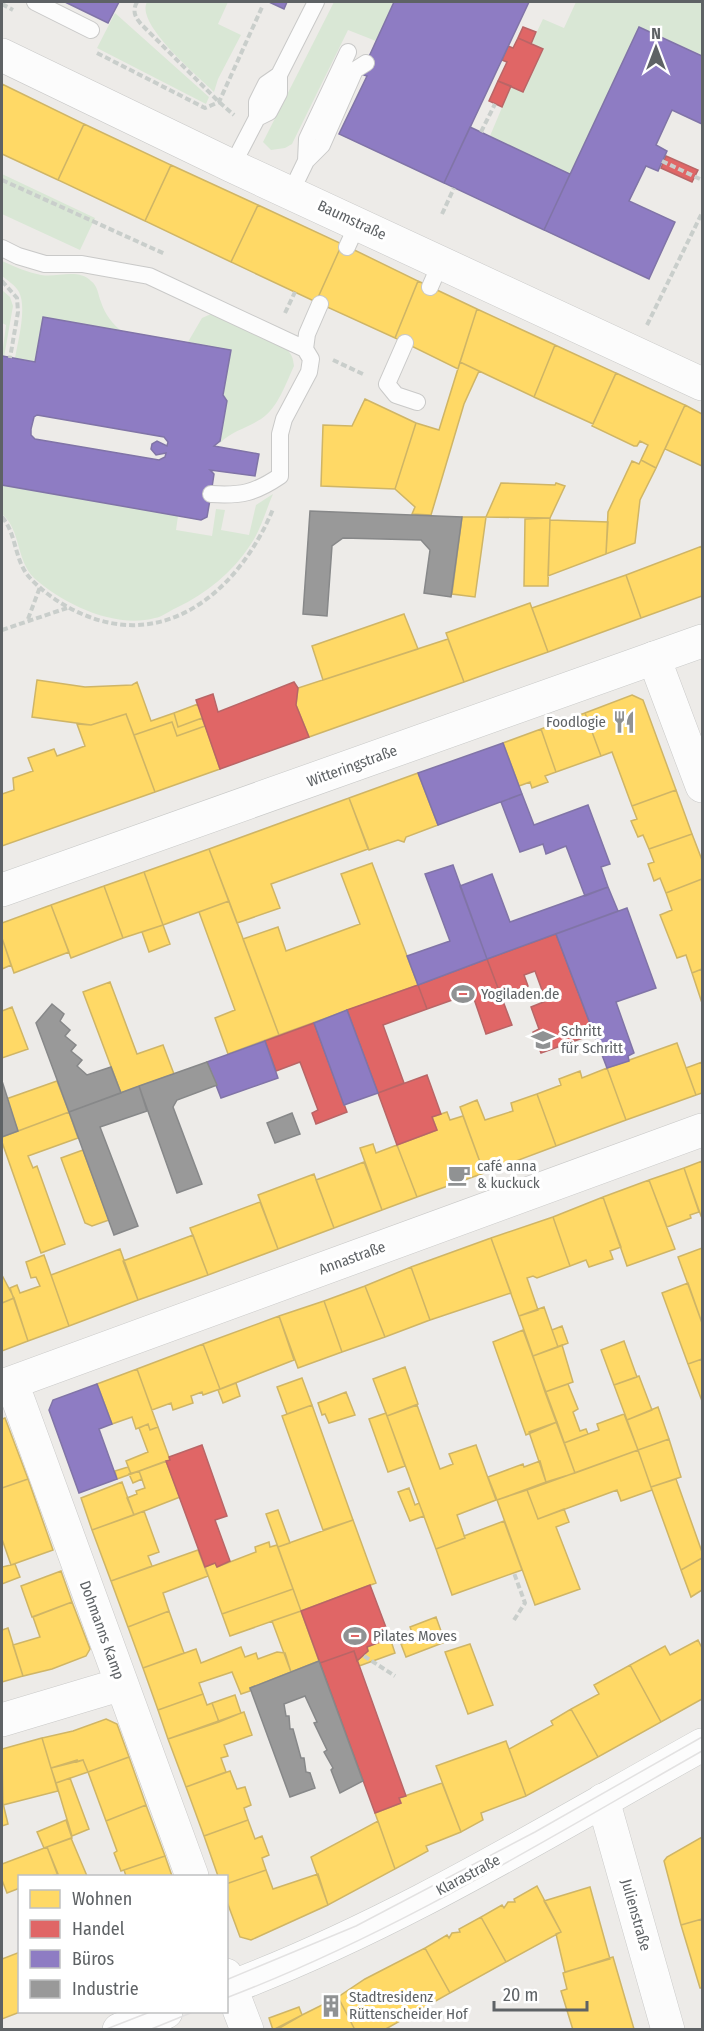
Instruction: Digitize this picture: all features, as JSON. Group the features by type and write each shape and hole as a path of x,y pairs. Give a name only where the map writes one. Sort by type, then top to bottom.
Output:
{"street":[{"name":"Baumstraße","path":"2,55 291,192 353,235 436,275 633,352 702,384"},
{"name":"Witteringstraße","path":"2,890 702,641"},
{"path":"654,658 702,786"},
{"name":"Annastraße","path":"7,1384 702,1130"},
{"name":"Dohmanns Kamp","path":"7,1384 122,1684 192,1875"},
{"path":"2,1720 122,1684"},
{"name":"Klarastraße","path":"228,1984 373,1925 470,1874 702,1745"},
{"name":"Julienstraße","path":"603,1800 668,2030"},
{"path":"228,1984 247,2030"},
{"path":"119,2030 163,2013"}],"lane":[{"path":"35,2 91,30"},
{"path":"232,166 254,123 257,102 266,84 279,75 316,2"},
{"path":"306,161 307,139 348,52"},
{"path":"291,192 306,161 322,145 354,70 366,63"},
{"path":"2,248 18,256 45,264 82,264 149,276 305,349 311,359 309,372 284,419 280,434 280,476 247,494 211,494"},
{"path":"305,349 307,334 320,304"},
{"path":"405,343 387,384 396,395 417,402"}],"path":[{"path":"137,2 134,6 135,17 141,24 219,102 254,123"},
{"path":"2,4 22,14"},
{"path":"93,51 205,108 219,102 263,5"},
{"path":"482,132 495,104"},
{"path":"662,161 702,180"},
{"path":"442,214 454,188"},
{"path":"633,352 702,213"},
{"path":"2,281 17,298 18,312 10,358"},
{"path":"281,322 295,292"},
{"path":"2,517 8,524 22,567 29,578 68,608 100,622 148,625 169,621 185,613 215,592 238,569 267,523 276,499 280,476"},
{"path":"28,620 40,587"},
{"path":"2,630 68,608"},
{"path":"514,1573 525,1603 514,1620"},
{"path":"364,1656 394,1676"}],"green space":[{"path":"147,2 228,2 218,24 241,35 218,79 214,92 159,36 146,12"},
{"path":"334,2 394,2 376,41 348,30 292,144 285,148 271,150 263,142"},
{"path":"576,2 702,2 702,55 639,27 570,174 490,136 511,86 523,92 543,50 531,44 543,19 564,28"},
{"path":"115,13 209,97 206,104 97,48"},
{"path":"2,174 95,218 80,250 2,214"},
{"path":"2,261 41,275 74,274 86,277 95,285 109,318 123,332 35,362 15,358 21,325 21,299 16,288 2,276"},
{"path":"2,290 10,297 13,306 4,357 2,356 6,325 2,323"},
{"path":"211,314 286,349 292,356 294,366 281,395 267,414 220,443 227,401 223,395 231,350 188,342 202,318"},
{"path":"2,485 178,516 176,530 212,536 216,509 225,510 221,530 249,535 256,505 273,494 261,526 236,564 198,596 160,616 140,621 123,620 90,612 60,597 34,578 24,563 12,528 2,514"}],"building: Wohnen":[{"path":"2,84 84,124 58,180 2,154"},
{"path":"84,124 171,165 145,221 58,180"},
{"path":"171,165 258,205 231,262 145,221"},
{"path":"258,205 342,244 316,302 231,262"},
{"path":"342,244 418,281 395,338 316,302"},
{"path":"418,281 477,309 458,369 395,338"},
{"path":"477,309 555,345 534,397 460,362"},
{"path":"555,345 616,373 593,424 534,397"},
{"path":"460,362 479,371 464,404 431,515 412,514 415,507 395,489 416,423 439,430"},
{"path":"616,373 685,405 656,468 641,460 648,445 640,441 637,446 634,446 592,426"},
{"path":"365,399 416,423 395,489 321,486 323,425 352,426"},
{"path":"685,405 702,414 702,466 665,449"},
{"path":"641,460 656,468 640,500 635,543 606,554 608,512 632,461 639,464"},
{"path":"501,483 555,485 556,483 565,486 550,518 486,517"},
{"path":"462,517 486,517 475,597 452,594"},
{"path":"550,518 548,586 524,586 525,519"},
{"path":"550,520 608,522 606,554 548,576"},
{"path":"702,546 702,596 641,618 626,575"},
{"path":"626,575 641,618 548,652 532,608"},
{"path":"530,603 548,652 464,682 446,633"},
{"path":"404,614 418,649 323,680 312,646"},
{"path":"448,639 464,682 309,737 296,705 298,688"},
{"path":"37,680 85,687 132,685 137,682 151,721 174,713 178,727 202,718 205,726 177,736 172,722 134,735 126,714 91,725 32,717"},
{"path":"632,695 643,700 676,790 632,806 612,752 601,756 585,713"},
{"path":"198,704 220,769 155,792 134,735 172,722 177,736 205,726 202,718 178,727 174,713"},
{"path":"585,713 601,756 556,772 541,729"},
{"path":"126,714 155,792 2,846 2,794 14,790 13,778 33,771 28,758 54,749 57,756 85,746 77,724 91,725"},
{"path":"541,729 556,772 545,776 548,782 532,788 530,782 519,786 503,743"},
{"path":"418,773 438,825 406,837 404,842 398,840 369,850 349,798"},
{"path":"676,790 692,834 649,849 643,835 638,837 631,821 637,819 632,806"},
{"path":"349,798 368,849 271,884 280,908 237,923 209,849"},
{"path":"692,834 702,860 702,879 666,893 660,878 654,881 648,864 654,862 649,849"},
{"path":"209,849 229,901 163,925 144,872"},
{"path":"372,863 418,985 279,1035 243,939 278,927 286,951 360,924 341,874"},
{"path":"144,872 163,925 123,938 104,886"},
{"path":"702,879 702,969 692,973 686,955 677,958 660,915 672,910 666,893"},
{"path":"104,886 123,938 71,958 51,905"},
{"path":"229,901 279,1035 228,1054 215,1018 235,1010 199,912"},
{"path":"51,905 69,952 14,973 2,938 2,923"},
{"path":"163,925 170,944 149,952 142,932"},
{"path":"2,938 11,965 2,969"},
{"path":"702,969 702,1003 692,973"},
{"path":"110,982 137,1054 163,1045 174,1074 121,1093 83,992"},
{"path":"12,1007 28,1049 2,1058 2,1011"},
{"path":"677,1043 696,1095 626,1120 607,1068"},
{"path":"702,1062 702,1093 696,1095 686,1068"},
{"path":"607,1068 626,1120 556,1146 537,1094 561,1085 559,1079 580,1071 582,1078"},
{"path":"57,1081 69,1112 18,1131 6,1099"},
{"path":"537,1094 556,1146 484,1173 460,1107 477,1100 485,1120 513,1111 511,1103"},
{"path":"69,1112 78,1138 28,1156 33,1168 37,1166 65,1244 41,1253 2,1137"},
{"path":"447,1112 450,1120 463,1116 484,1173 417,1197 397,1145 437,1130 432,1117"},
{"path":"373,1144 376,1153 397,1145 417,1197 382,1210 360,1148"},
{"path":"83,1150 109,1220 92,1226 85,1223 61,1158"},
{"path":"702,1161 702,1215 701,1216 684,1168"},
{"path":"364,1162 382,1210 334,1228 316,1180"},
{"path":"684,1168 699,1212 690,1215 691,1218 667,1227 649,1180"},
{"path":"314,1174 334,1228 278,1249 258,1195"},
{"path":"649,1180 675,1249 627,1266 603,1197"},
{"path":"603,1197 621,1247 610,1251 613,1259 589,1267 586,1260 570,1266 553,1217"},
{"path":"260,1202 278,1249 208,1275 190,1228"},
{"path":"553,1217 570,1266 537,1278 533,1276 527,1278 538,1310 519,1316 491,1238"},
{"path":"193,1235 208,1275 138,1300 123,1261"},
{"path":"491,1238 511,1293 430,1320 411,1267"},
{"path":"702,1248 702,1323 678,1257"},
{"path":"120,1249 138,1300 69,1326 51,1275"},
{"path":"44,1255 69,1326 28,1341 10,1288 17,1285 20,1293 40,1286 36,1277 31,1278 26,1262"},
{"path":"411,1267 430,1320 385,1337 365,1286"},
{"path":"2,1278 14,1298 2,1303"},
{"path":"688,1283 702,1323 702,1359 688,1364 662,1293"},
{"path":"365,1286 385,1337 342,1352 324,1301"},
{"path":"14,1298 28,1341 2,1351 2,1303"},
{"path":"324,1301 342,1352 298,1368 279,1316"},
{"path":"544,1307 558,1347 533,1356 519,1316"},
{"path":"279,1316 294,1360 220,1389 203,1344"},
{"path":"562,1326 568,1343 558,1347 552,1330"},
{"path":"523,1330 557,1422 526,1435 493,1342"},
{"path":"624,1341 637,1377 614,1385 601,1350"},
{"path":"203,1344 220,1389 203,1395 202,1392 191,1396 193,1403 173,1410 171,1403 152,1410 137,1369"},
{"path":"562,1345 573,1382 545,1392 533,1356"},
{"path":"702,1359 702,1401 688,1364"},
{"path":"405,1367 418,1404 387,1416 373,1379"},
{"path":"137,1369 158,1427 150,1430 148,1424 136,1429 132,1417 112,1424 97,1384"},
{"path":"639,1376 652,1410 627,1420 614,1385"},
{"path":"302,1378 312,1405 287,1414 277,1387"},
{"path":"236,1383 240,1396 223,1403 218,1390"},
{"path":"568,1384 578,1409 573,1412 580,1431 586,1429 588,1434 564,1443 545,1392"},
{"path":"346,1392 355,1415 329,1423 325,1414 322,1415 318,1403"},
{"path":"312,1405 353,1520 323,1530 282,1416"},
{"path":"417,1405 440,1469 453,1464 449,1454 476,1445 496,1500 457,1515 465,1538 436,1549 387,1416"},
{"path":"658,1407 669,1439 638,1450 627,1420"},
{"path":"386,1413 405,1466 388,1472 369,1419"},
{"path":"624,1414 638,1450 575,1473 564,1443 599,1430 597,1424"},
{"path":"5,1418 28,1479 2,1488 2,1419"},
{"path":"557,1422 575,1473 546,1482 529,1432"},
{"path":"148,1424 150,1430 158,1427 170,1460 131,1474 126,1461 148,1452 139,1428"},
{"path":"669,1439 681,1477 651,1487 638,1450"},
{"path":"638,1450 652,1490 621,1501 617,1490 538,1519 527,1490"},
{"path":"166,1461 180,1497 134,1515 127,1498 145,1488 139,1471"},
{"path":"540,1461 546,1482 497,1500 488,1477 523,1464 524,1467"},
{"path":"128,1467 131,1474 117,1479 115,1471"},
{"path":"139,1471 142,1479 133,1483 129,1474"},
{"path":"28,1479 53,1550 11,1565 2,1539 2,1488"},
{"path":"676,1479 702,1552 702,1558 681,1570 651,1487"},
{"path":"122,1482 134,1515 92,1530 81,1498"},
{"path":"409,1488 415,1505 419,1503 424,1516 410,1521 398,1492"},
{"path":"527,1490 538,1519 564,1509 569,1522 556,1527 580,1589 535,1605 497,1500"},
{"path":"278,1510 290,1543 278,1547 266,1514"},
{"path":"144,1511 159,1552 148,1556 152,1566 111,1581 92,1530"},
{"path":"353,1520 376,1583 301,1611 278,1547"},
{"path":"504,1521 522,1570 452,1595 436,1549"},
{"path":"269,1542 270,1547 277,1545 293,1589 222,1614 205,1567 215,1563 217,1567 256,1552 255,1547"},
{"path":"198,1550 208,1576 163,1593 169,1611 128,1627 111,1581"},
{"path":"702,1558 702,1590 691,1597 681,1570"},
{"path":"15,1564 20,1577 2,1584 2,1567"},
{"path":"61,1571 72,1602 32,1617 21,1586"},
{"path":"293,1589 301,1611 230,1636 222,1614"},
{"path":"72,1602 90,1649 86,1656 52,1669 23,1676 13,1645 40,1637 33,1617"},
{"path":"169,1611 184,1653 143,1668 128,1627"},
{"path":"301,1611 319,1661 291,1672 272,1621"},
{"path":"436,1617 445,1642 406,1657 401,1644 415,1640 410,1627"},
{"path":"8,1628 23,1676 2,1682 2,1630"},
{"path":"390,1638 395,1653 359,1666 357,1661 368,1651 367,1647"},
{"path":"698,1640 702,1648 702,1699 661,1722 630,1665 665,1646 670,1655"},
{"path":"470,1644 493,1705 468,1714 445,1652"},
{"path":"241,1647 245,1657 256,1653 258,1659 277,1652 285,1653 291,1672 250,1688 250,1691 241,1694 232,1672 199,1683 203,1694 158,1710 143,1668 196,1649 201,1663"},
{"path":"630,1665 661,1722 598,1757 571,1709 599,1694 594,1685"},
{"path":"203,1694 207,1705 212,1703 219,1722 168,1739 158,1710"},
{"path":"235,1695 241,1713 219,1722 212,1703"},
{"path":"571,1709 598,1757 526,1796 509,1749 553,1725 551,1721"},
{"path":"244,1712 252,1735 224,1745 228,1756 221,1758 226,1772 186,1787 168,1739"},
{"path":"106,1719 117,1724 129,1757 88,1772 83,1760 51,1768 42,1738 73,1731"},
{"path":"42,1738 58,1791 3,1805 2,1749"},
{"path":"506,1741 526,1796 481,1813 483,1820 461,1832 436,1766"},
{"path":"129,1757 146,1805 106,1821 88,1772"},
{"path":"77,1760 77,1762 83,1760 88,1772 56,1783 51,1768"},
{"path":"230,1771 237,1789 245,1787 251,1805 244,1808 248,1820 204,1836 186,1787"},
{"path":"70,1778 89,1829 72,1836 56,1783"},
{"path":"442,1783 461,1832 426,1846 428,1851 395,1869 375,1813 401,1803 399,1798"},
{"path":"2,1799 8,1824 2,1826"},
{"path":"146,1805 165,1856 121,1871 114,1853 117,1851 106,1821"},
{"path":"66,1820 72,1838 44,1848 37,1832"},
{"path":"248,1820 255,1839 262,1836 269,1855 262,1858 266,1870 228,1883 228,1875 218,1875 204,1836"},
{"path":"378,1821 395,1869 328,1905 311,1857"},
{"path":"702,1837 702,1919 681,1925 664,1861"},
{"path":"71,1838 87,1875 58,1875 47,1847"},
{"path":"47,1847 58,1874 18,1875 18,1889 7,1893 2,1880 2,1864"},
{"path":"165,1856 172,1875 126,1875 124,1870"},
{"path":"266,1870 273,1889 318,1874 328,1905 251,1940 240,1937 228,1904 228,1883"},
{"path":"537,1886 561,1932 506,1962 481,1917 502,1905 504,1908 508,1902 515,1902 514,1899"},
{"path":"590,1887 610,1959 565,1972 556,1934 561,1932 544,1901"},
{"path":"481,1917 506,1962 450,1993 425,1948 447,1935 449,1938 452,1933 460,1932 459,1929"},
{"path":"702,1919 702,1988 700,1988 681,1925"},
{"path":"425,1948 450,1993 384,2030 355,2030 338,1997 365,1979"},
{"path":"18,1953 18,2013 2,2019 2,1959"},
{"path":"613,1957 634,2029 573,2030 561,1991 567,1989 563,1973"},
{"name":"Stadtresidenz Rüttenscheider Hof","path":"338,1997 355,2030 276,2030 302,2015"},
{"path":"299,2007 302,2015 273,2030 269,2018"}],"building: Handel":[{"path":"523,27 536,32 531,44 518,38"},
{"path":"518,38 543,49 523,92 498,81 507,62 502,60 508,46 513,48"},
{"path":"498,81 511,86 502,107 489,101"},
{"path":"666,156 698,170 692,182 661,168"},
{"path":"294,682 298,688 296,705 309,737 220,769 196,700 213,694 218,712"},
{"path":"556,934 594,1034 541,1053 533,1032 539,1029 531,1007 546,1001 535,971 524,975 528,986 501,996 487,959"},
{"path":"487,959 512,1025 486,1034 472,993 427,1009 418,985"},
{"path":"418,985 427,1009 383,1025 404,1083 378,1093 347,1010"},
{"path":"314,1023 347,1112 316,1124 312,1113 318,1110 300,1062 276,1071 265,1041"},
{"path":"427,1075 441,1114 432,1117 437,1130 397,1145 378,1093"},
{"path":"202,1445 227,1516 215,1520 230,1561 217,1567 215,1563 205,1567 166,1461 170,1460 169,1457"},
{"path":"370,1585 390,1638 367,1647 368,1651 357,1661 354,1651 320,1663 301,1611"},
{"path":"354,1651 406,1796 399,1798 401,1803 375,1813 320,1663"}],"building: Büros":[{"path":"65,2 119,2 108,23"},
{"path":"269,2 287,2 284,9"},
{"path":"394,2 529,2 444,183 339,134 367,76 361,74"},
{"path":"639,27 702,56 702,124 672,110 656,145 667,151 658,171 646,166 629,201 675,222 649,279 544,230"},
{"path":"470,127 570,174 544,230 444,183"},
{"path":"43,317 231,350 223,395 227,401 220,441 214,446 259,454 255,476 210,470 214,474 207,517 201,520 2,485 2,356 35,362","holes":["37,415 164,437 168,442 167,446 157,441 152,444 151,449 156,455 166,453 165,457 159,460 35,439 31,435 31,429 34,417"]},
{"path":"503,743 522,794 438,825 418,773"},
{"path":"522,794 534,825 588,805 610,864 601,867 608,887 585,896 566,846 546,854 543,844 520,852 501,802"},
{"path":"453,865 487,959 418,985 407,956 450,941 425,874"},
{"path":"492,874 510,922 608,887 618,911 487,959 460,886"},
{"path":"627,908 656,988 616,1002 634,1053 628,1056 629,1061 607,1068 556,934"},
{"path":"347,1010 378,1093 344,1105 314,1023"},
{"path":"265,1041 278,1078 221,1098 207,1062"},
{"path":"97,1384 112,1424 99,1429 117,1479 79,1493 49,1410 53,1400"}],"building: Industrie":[{"path":"310,511 462,517 451,597 424,593 430,550 421,540 343,538 332,546 327,616 303,614"},
{"path":"52,1004 64,1014 60,1021 70,1030 65,1036 76,1045 71,1051 82,1060 77,1066 87,1075 111,1067 121,1093 69,1112 36,1023"},
{"path":"207,1062 217,1085 177,1100 173,1107 202,1184 177,1193 139,1086"},
{"path":"2,1081 18,1131 2,1137"},
{"path":"139,1086 147,1111 100,1127 138,1226 114,1235 69,1112"},
{"path":"292,1113 300,1134 275,1143 267,1123"},
{"path":"319,1661 363,1781 340,1793 331,1770 333,1768 324,1752 327,1750 314,1723 317,1722 305,1696 284,1704 286,1716 289,1716 290,1729 293,1729 301,1758 304,1758 306,1772 310,1773 315,1788 290,1797 250,1688"}],"tram line":[{"path":"228,1979 356,1926 535,1832 702,1737"},
{"path":"228,1997 288,1973 410,1915 528,1851 702,1751"},
{"path":"104,2030 147,2013"},
{"path":"149,2030 191,2013"}],"place":[{"name":"Foodlogie","path":"624,722"},
{"name":"Yogiladen.de","path":"463,994"},
{"name":"Schritt für Schritt","path":"543,1040"},
{"name":"café anna & kuckuck","path":"459,1175"},
{"name":"Pilates Moves","path":"355,1636"},
{"name":"Stadtresidenz Rüttenscheider Hof","path":"331,2006"}]}
